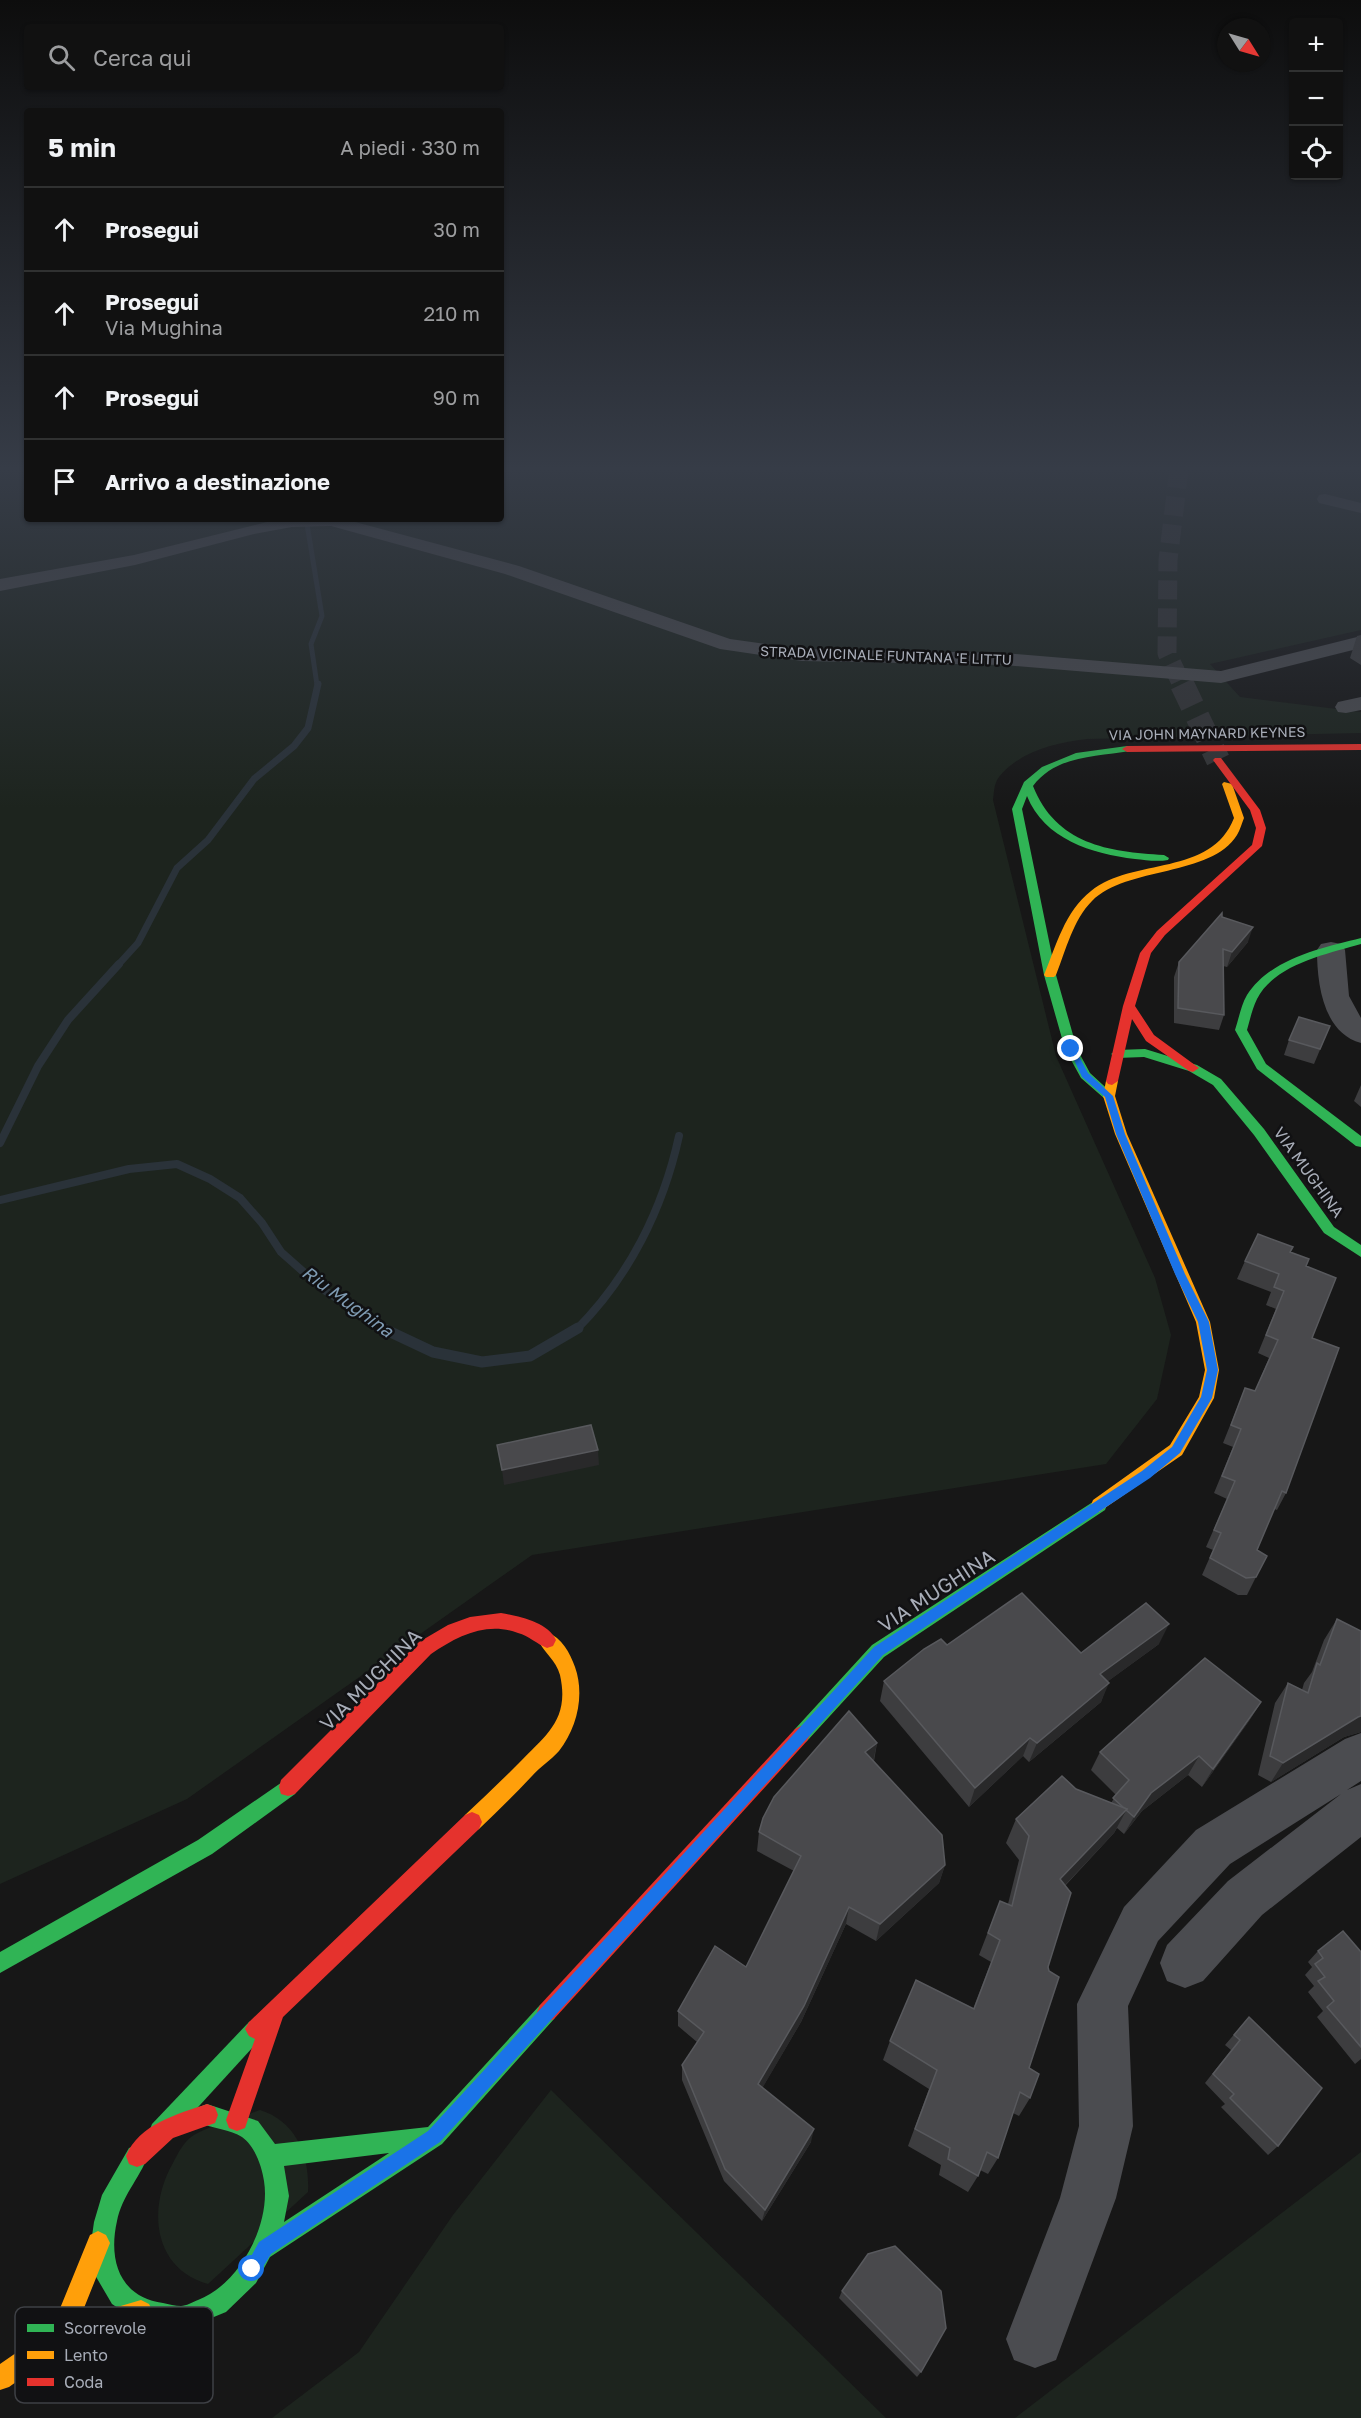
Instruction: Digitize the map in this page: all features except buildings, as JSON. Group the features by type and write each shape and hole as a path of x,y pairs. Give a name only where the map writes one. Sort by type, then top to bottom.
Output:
{"main road":[{"name":"VIA JOHN MAYNARD KEYNES","path":"1027,784 1043,770 1058,763 1102,752 1361,747"},
{"path":"1050,975 1068,925 1097,891 1117,879 1201,858 1232,839 1239,822 1236,804 1218,760 1256,810 1261,828 1257,846 1241,864 1161,933 1146,953 1129,1006 1109,1096"},
{"path":"1027,784 1030,804 1047,822 1070,838 1102,850 1140,857 1176,857 1207,850 1232,839"},
{"path":"1027,784 1019,796 1017,809 1050,975 1071,1049 1085,1075 1109,1096"},
{"path":"1361,941 1281,969 1255,992 1241,1030 1261,1066 1361,1143"},
{"path":"1129,1006 1150,1038 1192,1068"},
{"path":"1117,1054 1145,1053 1192,1068"},
{"name":"VIA MUGHINA","path":"1192,1068 1217,1082 1259,1132 1329,1230 1343,1242 1361,1252"},
{"name":"VIA MUGHINA","path":"265,2248 434,2136 878,1651 1146,1474 1176,1450 1206,1398 1212,1370 1203,1322 1180,1274 1121,1134 1109,1096"},
{"name":"VIA MUGHINA","path":"0,1964 205,1847 296,1782 425,1648 448,1631 475,1621 503,1620 528,1627 550,1642 565,1663 571,1688 568,1715 555,1742 393,1900 278,2005 160,2132"},
{"path":"237,2120 278,2005"},
{"path":"73,2307 104,2230 116,2185 128,2164 160,2132 176,2123 207,2115 237,2120 263,2141 272,2156 278,2191 272,2229 265,2248 252,2269 219,2303 210,2307"},
{"path":"272,2156 434,2136"},
{"path":"104,2230 107,2271 115,2289 134,2307"},
{"path":"0,2378 15,2368"}],"street":[{"name":"STRADA VICINALE FUNTANA 'E LITTU","path":"0,585 18,582"},
{"name":"STRADA VICINALE FUNTANA 'E LITTU","path":"546,582 727,645 802,655 1004,659 1221,677 1361,642"},
{"path":"1331,950 1330,976 1335,1001 1349,1024 1361,1034"},
{"path":"1035,2339 1088,2198 1106,2126 1102,2004 1141,1924 1213,1847 1361,1755"},
{"path":"1185,1963 1245,1898 1361,1807"}],"shaded area":[{"path":"0,582 1361,582 1361,630 1210,664 1240,697 1361,712 1361,733 1087,739 1051,746 1028,755 1007,768 997,779 995,785 993,800 1056,1056 1155,1278 1171,1335 1157,1399 1106,1464 532,1555 187,1799 0,1884"},
{"path":"551,2090 886,2418 272,2418 359,2352 453,2215"},
{"path":"260,2110 283,2122 292,2131 303,2153 308,2192 208,2284 190,2276 176,2265 166,2251 160,2235 158,2217 165,2181 180,2149 191,2137 214,2126"},
{"path":"1361,2152 1361,2418 1015,2418"}],"waterway":[{"path":"316,582 322,616 311,644 317,685"},
{"path":"118,965 138,943 177,868 208,840 254,779 294,746 308,728 318,684"},
{"path":"0,1143 38,1066 68,1020 119,964"},
{"name":"Riu Mughina","path":"578,1328 612,1288 628,1265 664,1190 679,1136"},
{"name":"Riu Mughina","path":"0,1200 129,1169 177,1164 210,1179 240,1198 262,1223 281,1252 324,1290 385,1330"},
{"name":"Riu Mughina","path":"382,1328 433,1352 482,1362 530,1356 578,1328"}],"tunnel":[{"path":"1168,582 1167,653 1182,685"},
{"path":"1182,684 1218,760"}],"traffic: fast":[{"path":"1109,1096 1085,1075 1071,1049 1050,975 1017,809 1023,792 1045,769 1076,756 1127,749"},
{"path":"1027,784 1035,804 1047,821 1063,834 1101,850 1164,858"},
{"path":"1361,941 1302,959 1274,974 1253,995 1241,1030 1261,1066 1361,1143"},
{"path":"1117,1054 1145,1053 1193,1068 1217,1082 1259,1132 1329,1230 1361,1252"},
{"path":"801,1735 878,1651 1099,1505"},
{"path":"0,1963 205,1847 288,1787"},
{"path":"265,2248 434,2136 547,2012"},
{"path":"160,2132 256,2029"},
{"path":"207,2115 250,2129 272,2159 278,2196 269,2237 248,2275 218,2304 210,2307"},
{"path":"271,2156 426,2137"},
{"path":"135,2307 120,2296 107,2275 102,2250 105,2222 113,2195 137,2156"}],"traffic: slow":[{"path":"1050,975 1063,941 1080,908 1097,891 1133,876 1200,857 1219,847 1232,835 1239,818 1227,784"},
{"path":"1099,1505 1176,1450 1206,1398 1212,1370 1203,1322 1121,1134 1109,1096 1112,1081"},
{"path":"472,1822 549,1748 562,1729 570,1702 569,1675 557,1650 547,1640"},
{"path":"73,2307 98,2243"},
{"path":"0,2378 15,2368"}],"traffic: jam":[{"path":"1127,749 1361,747"},
{"path":"1112,1081 1129,1006 1146,953 1161,933 1257,846 1261,828 1255,810 1218,760"},
{"path":"1129,1006 1150,1038 1193,1068"},
{"path":"288,1787 425,1648 454,1630 485,1622 501,1621 532,1630 547,1640"},
{"path":"547,2012 801,1735"},
{"path":"256,2029 472,1822"},
{"path":"237,2120 273,2018"},
{"path":"137,2156 166,2129 207,2115"}],"route":[{"path":"252,2269 265,2248 434,2136 878,1651 1146,1474 1176,1450 1206,1398 1212,1370 1203,1322 1180,1274 1121,1134 1109,1096 1085,1075 1071,1049"}]}
